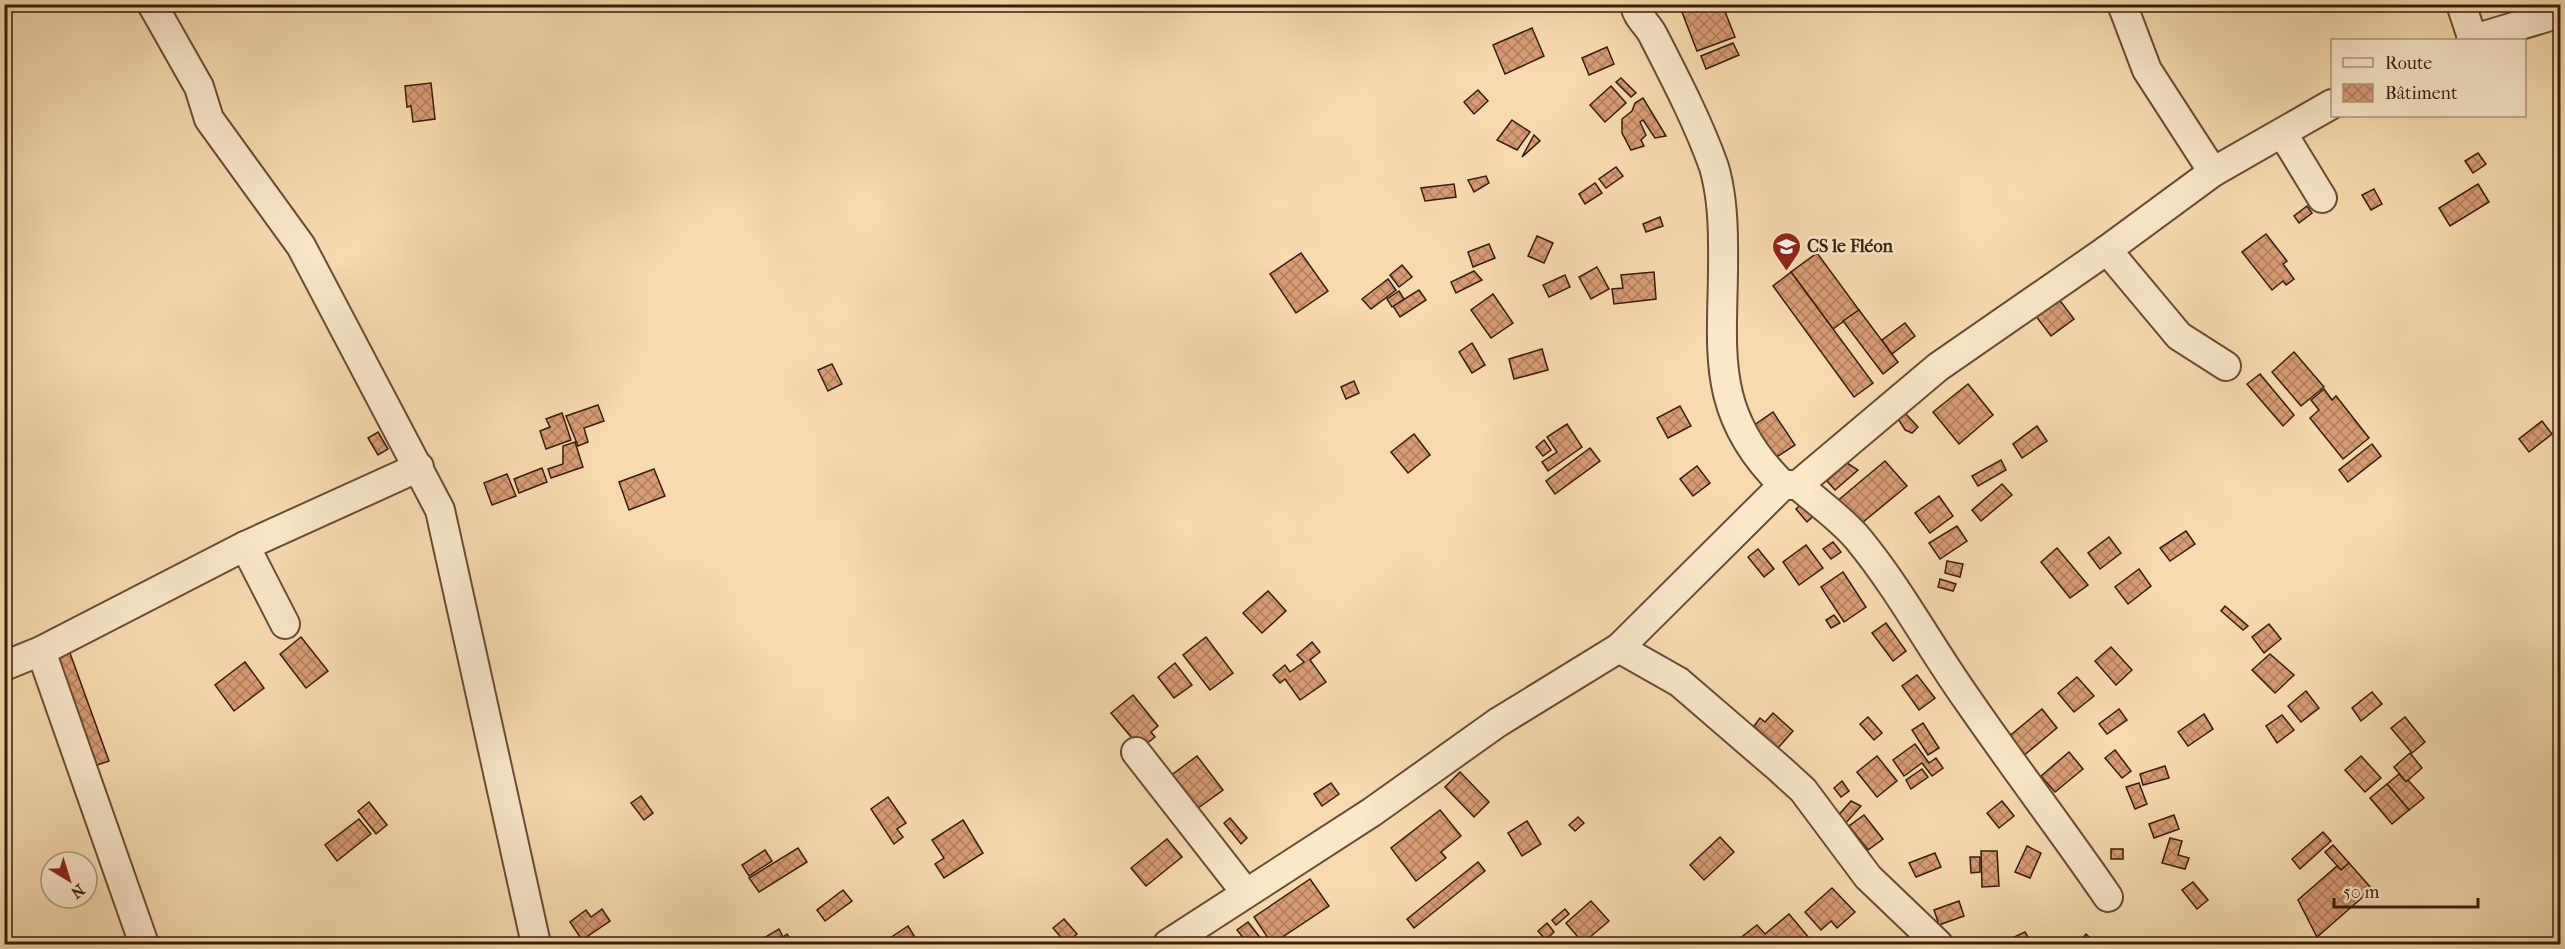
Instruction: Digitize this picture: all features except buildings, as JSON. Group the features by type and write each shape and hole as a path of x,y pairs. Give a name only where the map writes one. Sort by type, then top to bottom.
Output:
{"street":[{"path":"152,4 199,87 209,119 301,246 440,510 536,945"},
{"path":"1635,4 1690,110 1714,169 1723,216 1720,324 1727,398 1737,426 1760,463 1858,538 1899,593 1935,653 1992,735 2045,805 2108,897"},
{"path":"2122,4 2147,70 2213,172"},
{"path":"2461,4 2472,39"},
{"path":"2475,39 2560,13"},
{"path":"1168,945 1372,812 1497,723 1619,648 1790,485 1938,367 2107,250 2213,172 2331,105"},
{"path":"2283,134 2322,198"},
{"path":"2107,250 2179,336 2226,366"},
{"path":"4,666 41,651 245,546 419,467"},
{"path":"245,546 285,624"},
{"path":"1619,648 1679,682 1788,776 1803,790 1868,877 1938,945"},
{"path":"41,651 144,945"},
{"path":"1136,752 1246,893"}],"place":[{"name":"CS le Fléon","path":"1786,272"}]}
